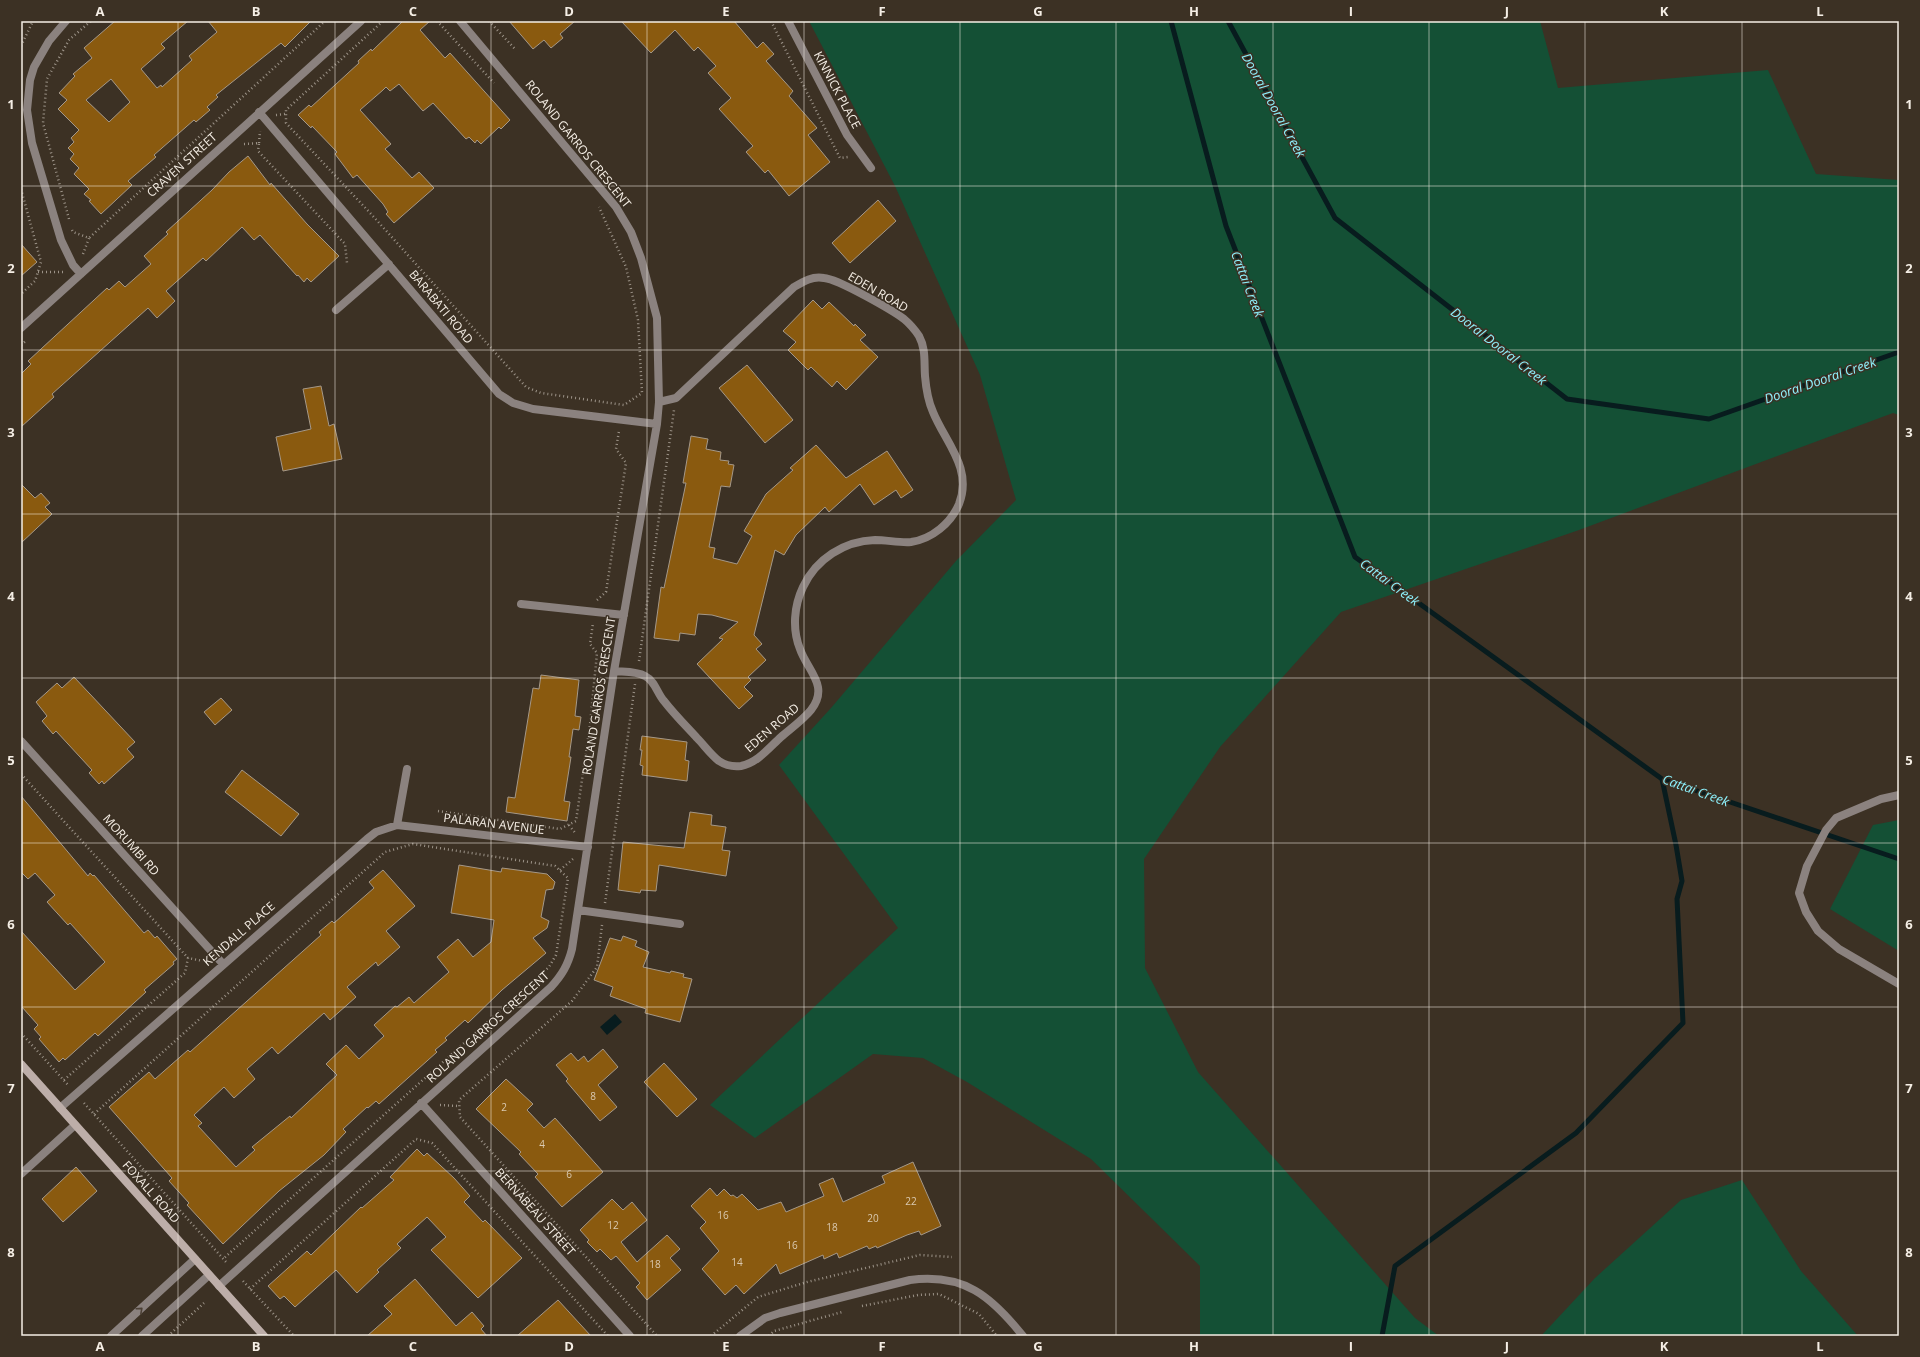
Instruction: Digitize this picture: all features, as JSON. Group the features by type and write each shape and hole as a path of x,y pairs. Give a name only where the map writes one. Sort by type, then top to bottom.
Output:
{"street":[{"path":"66,21 49,41 34,67 30,80 27,110 32,143 61,240 73,265 81,274"},
{"name":"CRAVEN STREET","path":"21,328 361,21"},
{"name":"ROLAND GARROS CRESCENT","path":"219,1286 561,976 568,964 572,949 614,671 657,424 659,402 657,318 641,258 631,232 616,208 460,21"},
{"name":"KINNICK PLACE","path":"788,21 847,134 871,168"},
{"name":"BARABATI ROAD","path":"259,112 499,394 513,403 533,409 657,424"},
{"path":"336,310 389,264"},
{"name":"EDEN ROAD","path":"614,671 637,673 650,680 663,700 718,761 735,767 750,763 811,710 818,695 818,681 800,649 795,628 798,598 812,571 830,554 844,546 862,541 877,540 911,542 928,537 941,529 952,517 959,504 962,492 962,475 959,462 948,438 937,424 931,407 925,375 923,346 918,336 903,318 830,279 813,278 794,287 676,398 659,402"},
{"path":"521,604 624,615"},
{"name":"MORUMBI RD","path":"21,741 223,964"},
{"path":"397,825 407,769"},
{"path":"1899,795 1881,799 1836,818 1826,830 1807,866 1799,893 1806,912 1818,931 1839,949 1899,984"},
{"name":"PALARAN AVENUE","path":"397,825 588,847"},
{"name":"KENDALL PLACE","path":"60,1108 367,839 376,832 397,825"},
{"path":"578,910 680,924"},
{"name":"FOXALL ROAD","path":"21,1064 264,1336"},
{"name":"BERNABEAU STREET","path":"421,1103 630,1336"},
{"path":"21,1174 75,1125"},
{"path":"111,1336 196,1259"},
{"path":"142,1336 209,1275"},
{"path":"740,1336 765,1318 780,1313 910,1280 928,1278 945,1279 976,1291 990,1301 1023,1336"}],"path":[{"path":"21,46 33,21"},
{"path":"91,21 69,40 48,79 43,123 73,232 89,238 326,21"},
{"path":"383,21 286,110 286,123 372,215 526,387 541,393 624,405 642,393 638,320 626,267 604,216 597,205"},
{"path":"437,21 496,85"},
{"path":"488,21 515,49"},
{"path":"771,21 840,158 860,154"},
{"path":"239,148 245,143 259,143 258,151 345,244 347,264"},
{"path":"21,189 41,262 35,281 21,294"},
{"path":"21,345 27,339"},
{"path":"438,811 560,829 576,820 590,725 597,653 590,644 597,598 606,592 626,463 616,449 624,405"},
{"path":"21,774 188,958 223,964"},
{"path":"94,1114 385,852 413,844 555,866 568,878 556,955 549,967 223,1259"},
{"path":"64,1080 185,973 188,958"},
{"path":"21,1033 250,1289 294,1336"},
{"path":"250,1289 416,1139 432,1142 608,1336"},
{"path":"711,1336 758,1297 806,1282 920,1255 952,1257"},
{"path":"854,1308 918,1295 939,1294 979,1314 997,1336"},
{"path":"168,1336 204,1303"},
{"path":"769,1336 774,1331 847,1310"}],"green space":[{"path":"809,21 1540,21 1558,88 1768,70 1816,174 1899,180 1899,415 1893,413 1579,530 1341,612 1220,747 1144,859 1145,968 1198,1072 1415,1318 1439,1336 1200,1336 1200,1266 1091,1159 967,1082 923,1058 873,1054 755,1138 710,1105 898,928 779,765 831,708 956,561 1016,500 980,375 895,186"},
{"path":"1899,820 1899,951 1830,909 1873,825"},
{"path":"1742,1180 1801,1271 1858,1336 1541,1336 1595,1278 1681,1200"}],"water":[{"path":"615,1014 622,1022 607,1035 600,1027"}],"building":[{"path":"115,21 188,21 161,44 165,48 141,69 157,88 161,85 162,87 192,60 189,56 217,32 208,21 311,21 285,47 281,43 216,95 218,97 207,107 210,110 196,122 194,120 154,155 156,157 128,181 132,185 101,214 89,201 91,200 84,194 89,189 74,174 79,168 70,159 74,154 68,148 74,142 71,138 79,130 58,109 67,100 59,93 75,76 73,74 92,58 84,48","holes":["111,79 130,102 109,122 86,100"]},
{"path":"403,21 430,21 420,30 445,58 450,53 510,120 501,129 499,127 481,144 477,140 475,143 469,137 466,139 433,103 423,111 399,84 390,91 386,87 360,110 391,144 385,149 412,178 419,172 434,188 394,223 386,214 388,212 383,204 357,175 353,178 335,154 337,152 312,126 311,128 298,115 309,105 311,107 359,63 358,61 371,49 372,51"},
{"path":"509,21 575,21 560,34 563,38 551,48 544,40 533,49"},
{"path":"621,21 734,21 757,48 763,42 774,54 766,61 793,91 789,96 817,128 808,135 830,162 789,196 768,170 765,173 746,152 753,146 719,109 731,98 708,73 716,66 698,47 694,51 675,30 651,53"},
{"path":"248,156 270,185 271,183 307,224 339,256 311,282 307,278 304,282 260,235 254,240 242,227 206,261 203,258 166,291 175,301 157,318 148,308 52,394 54,397 21,427 21,374 31,364 28,361 107,288 109,290 119,281 125,287 151,264 144,256 168,234 166,232"},
{"path":"878,200 896,221 850,263 832,243"},
{"path":"21,244 37,262 21,276"},
{"path":"813,300 822,309 829,302 854,326 855,324 866,335 860,340 878,357 846,390 837,381 832,387 811,367 808,370 788,350 796,342 783,331"},
{"path":"747,365 793,420 765,443 719,388"},
{"path":"321,386 329,426 334,424 342,459 283,471 276,437 311,429 303,389"},
{"path":"691,436 708,439 706,449 721,452 720,460 729,461 728,464 734,465 730,487 721,486 709,547 715,548 713,558 737,564 752,536 744,531 766,494 793,470 790,468 816,445 846,478 887,451 913,490 901,498 896,490 874,505 860,484 829,512 825,507 796,535 784,555 775,550 754,635 762,644 756,649 766,660 748,677 751,680 744,687 753,696 739,709 697,664 723,639 719,638 738,622 712,615 698,614 695,635 680,633 679,641 654,638 661,587 664,588 686,483 683,483"},
{"path":"21,484 35,498 41,493 50,503 45,507 52,514 21,543"},
{"path":"541,675 579,680 575,716 581,717 579,730 573,729 569,757 571,757 564,801 570,802 567,821 506,812 508,797 515,798 533,688 539,689"},
{"path":"74,677 135,742 127,749 134,757 104,784 102,781 99,784 89,773 92,770 56,731 53,734 42,721 47,716 36,702 57,683 62,688"},
{"path":"221,698 232,710 215,725 204,712"},
{"path":"642,736 687,742 685,760 689,761 687,781 642,775 643,766 640,765 642,750 640,750"},
{"path":"242,770 299,814 281,836 225,792"},
{"path":"21,796 88,876 90,873 93,876 94,875 144,933 148,930 155,938 157,936 177,959 173,962 174,964 144,990 146,992 98,1036 95,1033 65,1060 63,1058 59,1062 39,1039 41,1037 34,1029 38,1025 21,1006 21,931 75,990 105,962 70,923 68,925 47,902 55,895 35,873 28,879 21,872"},
{"path":"690,812 712,815 711,825 726,827 722,850 730,851 726,876 659,865 656,891 641,890 640,893 618,890 623,842 684,848"},
{"path":"459,865 501,872 502,868 547,874 555,882 553,889 546,890 541,917 549,921 547,928 533,938 546,953 502,990 468,1023 465,1020 445,1038 447,1040 435,1050 437,1052 379,1104 376,1101 368,1108 367,1107 343,1129 346,1132 324,1155 279,1191 223,1244 187,1205 189,1203 169,1181 172,1178 109,1107 149,1072 155,1079 188,1050 190,1052 321,935 319,932 332,921 334,923 374,888 369,882 383,870 415,906 386,931 400,947 378,966 376,962 347,987 356,997 330,1020 324,1013 278,1054 272,1047 247,1069 255,1079 234,1098 224,1087 194,1115 202,1123 198,1126 236,1167 255,1150 252,1147 290,1116 291,1118 337,1075 326,1064 346,1045 359,1059 384,1036 374,1025 395,1006 397,1007 409,997 414,1003 449,972 437,957 458,939 473,957 491,942 494,920 451,913"},
{"path":"623,936 637,941 635,946 649,952 643,967 670,973 671,971 684,974 683,977 692,979 680,1022 645,1013 646,1009 610,996 613,987 594,980 610,938 621,941"},
{"path":"603,1049 618,1067 598,1085 617,1107 600,1121 566,1081 568,1079 556,1065 571,1053 578,1061 584,1056 588,1062"},
{"path":"664,1063 697,1099 677,1117 644,1082"},
{"path":"506,1079 533,1104 527,1110 544,1128 555,1118 603,1172 562,1207 535,1177 538,1174 519,1154 521,1152 476,1109"},
{"path":"417,1149 424,1156 427,1153 454,1178 470,1196 464,1202 483,1222 485,1220 522,1258 478,1298 431,1250 446,1237 427,1217 397,1244 401,1248 377,1270 379,1272 357,1293 336,1270 295,1307 284,1296 280,1299 268,1286 307,1251 311,1255 361,1207 362,1208 394,1180 390,1177"},
{"path":"913,1162 941,1226 921,1235 919,1231 907,1235 877,1248 876,1246 869,1249 867,1246 839,1258 837,1253 824,1259 823,1255 780,1274 776,1264 744,1294 736,1285 725,1295 702,1269 719,1251 700,1228 706,1222 691,1206 710,1188 717,1196 724,1189 731,1196 733,1195 737,1198 742,1194 758,1210 781,1202 786,1212 824,1196 819,1184 833,1178 843,1202 885,1183 882,1176"},
{"path":"76,1167 97,1191 63,1222 42,1199"},
{"path":"612,1199 623,1210 632,1202 647,1220 621,1242 637,1262 667,1235 680,1249 670,1258 681,1270 647,1300 636,1287 640,1283 616,1256 611,1260 600,1249 597,1252 587,1242 589,1240 580,1230"},
{"path":"415,1279 456,1326 472,1312 484,1326 481,1329 487,1336 367,1336 392,1314 384,1306"},
{"path":"558,1300 591,1336 517,1336"}],"waterway":[{"name":"Cattai Creek","path":"1171,21 1226,226 1355,557 1662,779 1899,859"},
{"name":"Dooral Dooral Creek","path":"1228,21 1335,218 1567,399 1709,419 1899,352"},
{"path":"1382,1336 1395,1266 1576,1133 1683,1023 1677,899 1682,881 1662,779"}]}
